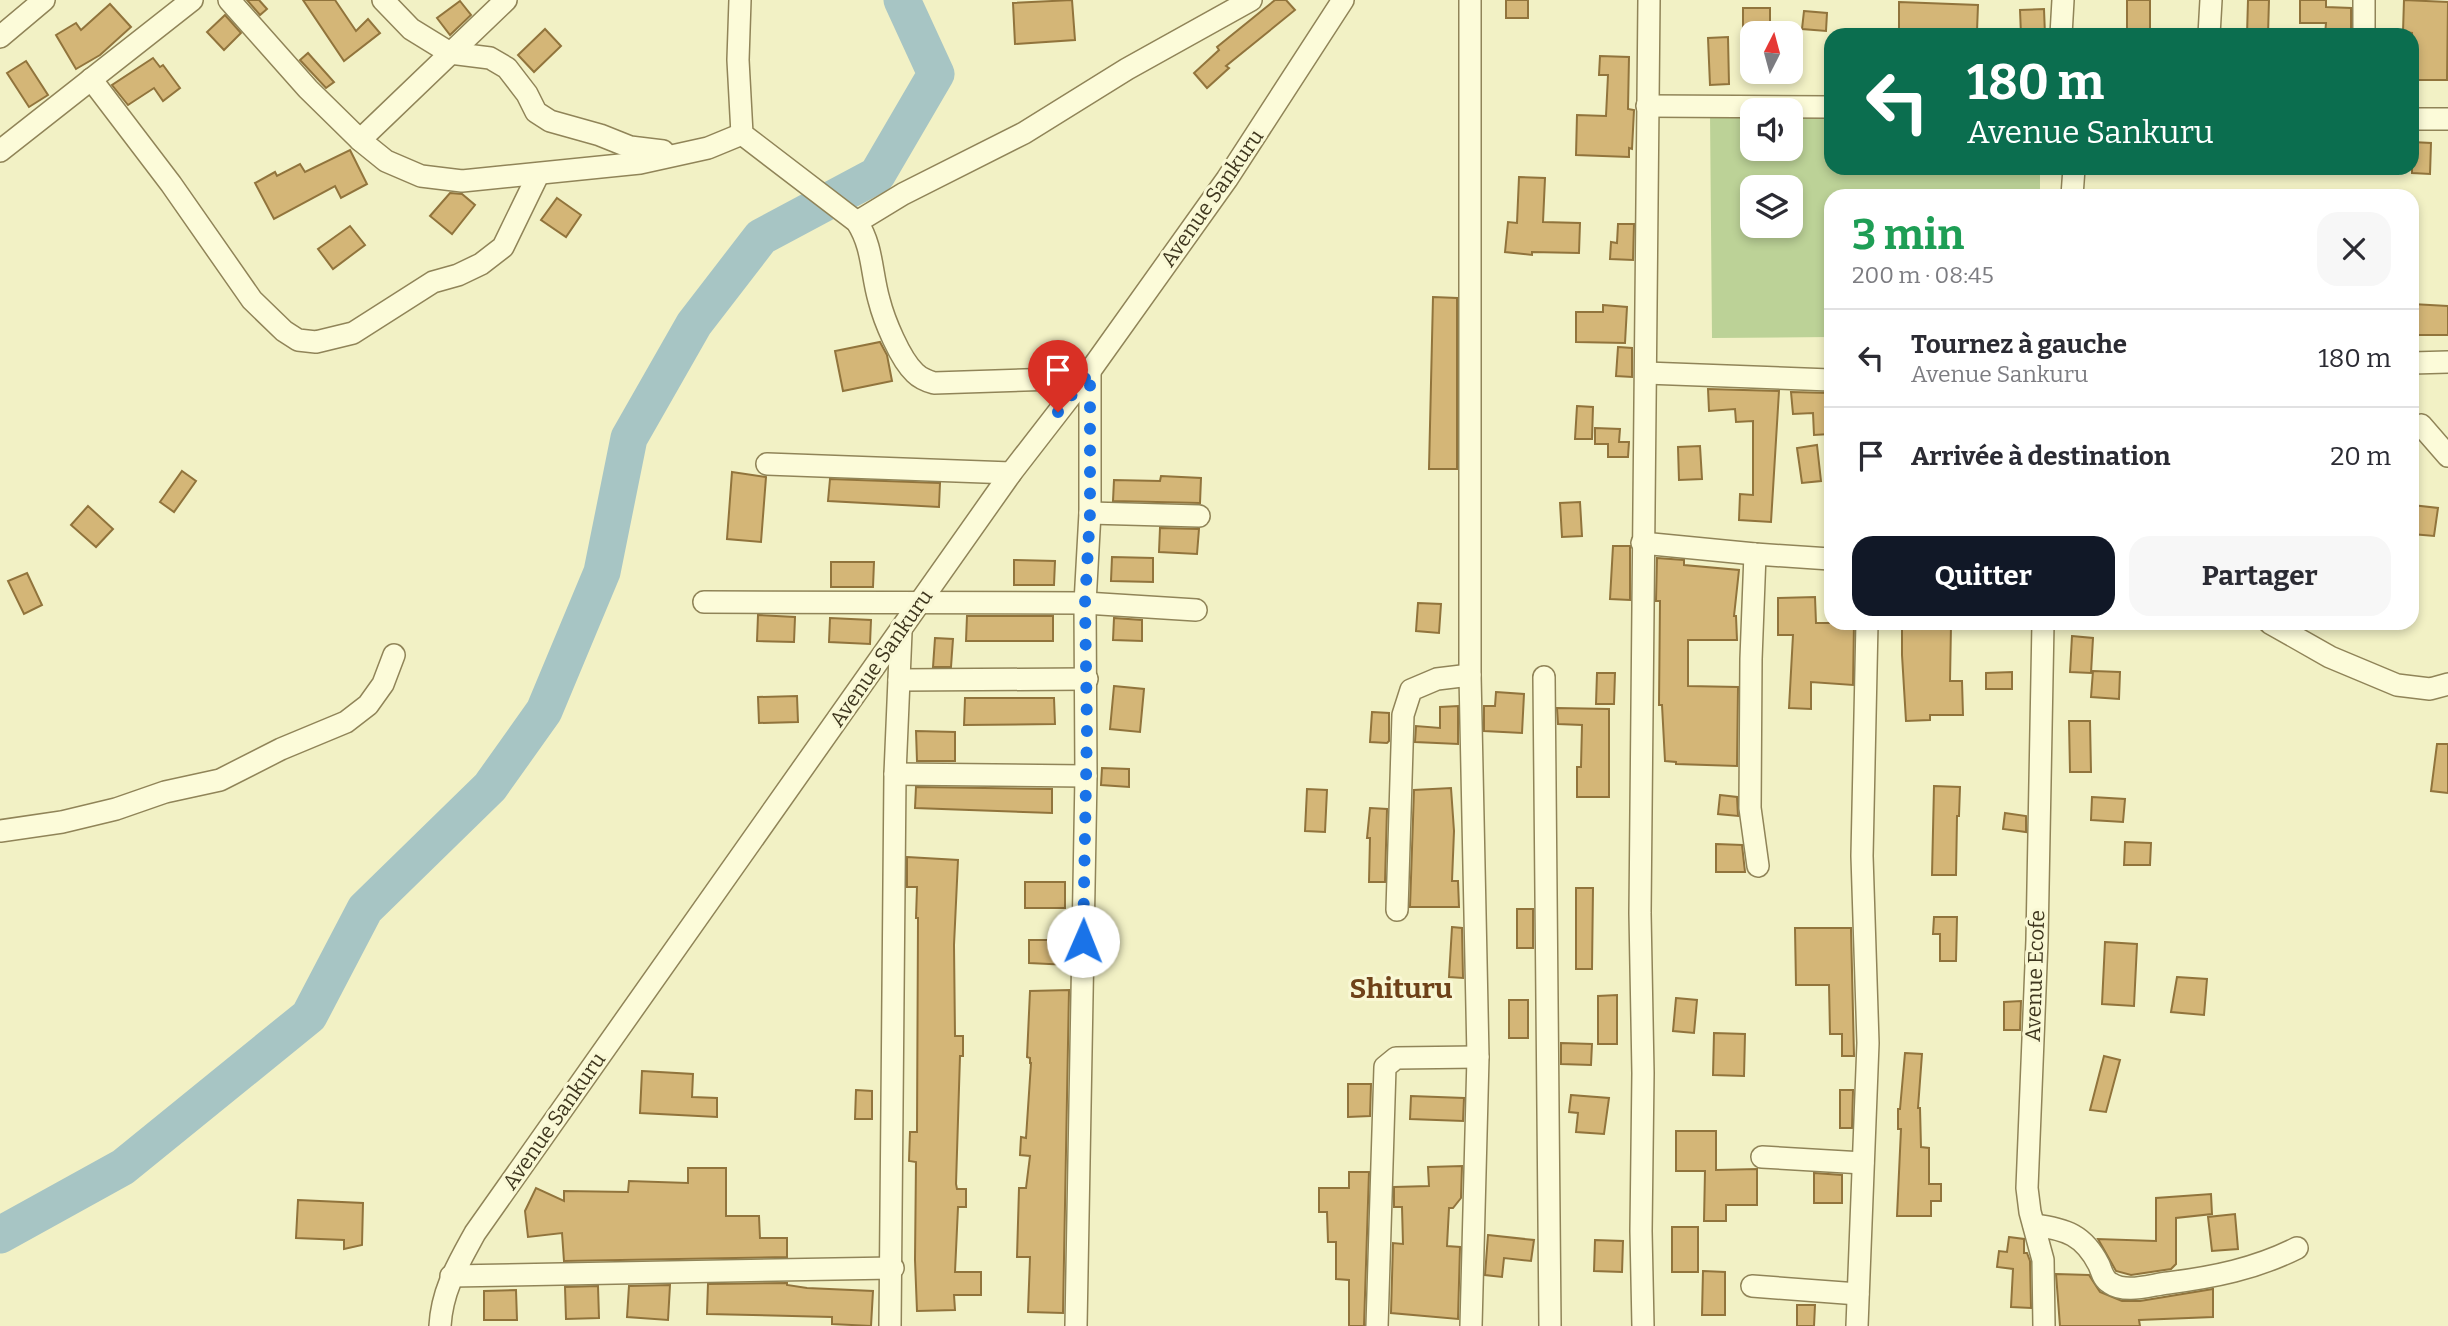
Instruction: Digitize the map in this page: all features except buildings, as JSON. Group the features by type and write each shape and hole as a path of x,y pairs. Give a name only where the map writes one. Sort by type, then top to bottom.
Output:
{"street":[{"path":"0,37 44,0"},
{"path":"0,151 192,0"},
{"path":"229,0 308,89 360,140 386,161 421,176 462,181 640,163 708,148 742,134"},
{"path":"383,0 411,29 450,53 490,58 508,68 527,94 536,113 550,121 600,135 630,148 656,152 708,148"},
{"path":"360,140 506,0"},
{"path":"740,0 737,60 742,134 857,222 867,237 879,301 912,371 922,379 934,383 1055,379 1090,372 1076,1326"},
{"path":"857,222 903,194 1024,133 1127,69 1251,0"},
{"name":"Avenue Sankuru","path":"440,1326 441,1305 451,1276 483,1222 1011,474 1090,372 1227,179 1343,0"},
{"path":"1470,0 1470,675 1478,1057 1471,1326"},
{"path":"1643,1326 1640,913 1649,0"},
{"path":"2061,28 2063,0"},
{"path":"2209,28 2211,0"},
{"path":"2364,0 2364,28"},
{"path":"91,79 171,184 252,300 284,331 298,340 316,342 353,333 433,282 458,275 481,264 503,247 538,175"},
{"path":"1647,106 1824,107"},
{"path":"2419,120 2448,119"},
{"path":"2419,363 2448,362"},
{"path":"1646,373 1824,380"},
{"path":"2421,425 2448,456"},
{"path":"767,464 1011,474"},
{"path":"1090,513 1199,516"},
{"path":"1642,543 1824,559"},
{"path":"1755,554 1750,808 1758,866"},
{"path":"704,601 1085,603 1196,610"},
{"path":"1857,1326 1868,1043 1862,856 1867,630"},
{"name":"Avenue Ecofe","path":"2043,630 2037,940 2027,1188 2043,1260 2044,1326"},
{"path":"2282,630 2330,657 2397,685 2430,689 2448,684"},
{"path":"890,1326 895,774 901,631"},
{"path":"0,831 62,822 116,809 165,792 220,780 281,749 346,722 368,705 383,684 394,655"},
{"path":"1397,910 1402,715 1411,690 1437,679 1470,675"},
{"path":"1544,677 1550,1326"},
{"path":"899,680 1087,680"},
{"path":"895,774 1086,776"},
{"path":"1377,1326 1385,1067 1395,1058 1478,1057"},
{"path":"1762,1157 1863,1163"},
{"path":"2034,1225 2060,1228 2077,1237 2088,1247 2105,1280 2113,1286 2130,1288 2222,1276 2272,1261 2297,1248"},
{"path":"451,1276 892,1268"},
{"path":"1752,1286 1858,1294"}],"green space":[{"path":"1740,113 1740,161 1803,161 1803,113 1824,113 1824,175 2040,175 2040,189 1824,189 1824,337 1712,338 1710,114"}],"waterway":[{"path":"0,1235 123,1167 309,1016 365,909 490,787 544,711 602,572 629,438 694,324 761,237 877,175 936,74 902,0"}],"district":[{"name":"Shituru","path":"1401,988"}],"route":[{"path":"1058,412 1090,372 1090,513 1085,603 1087,728 1083,941"}]}
